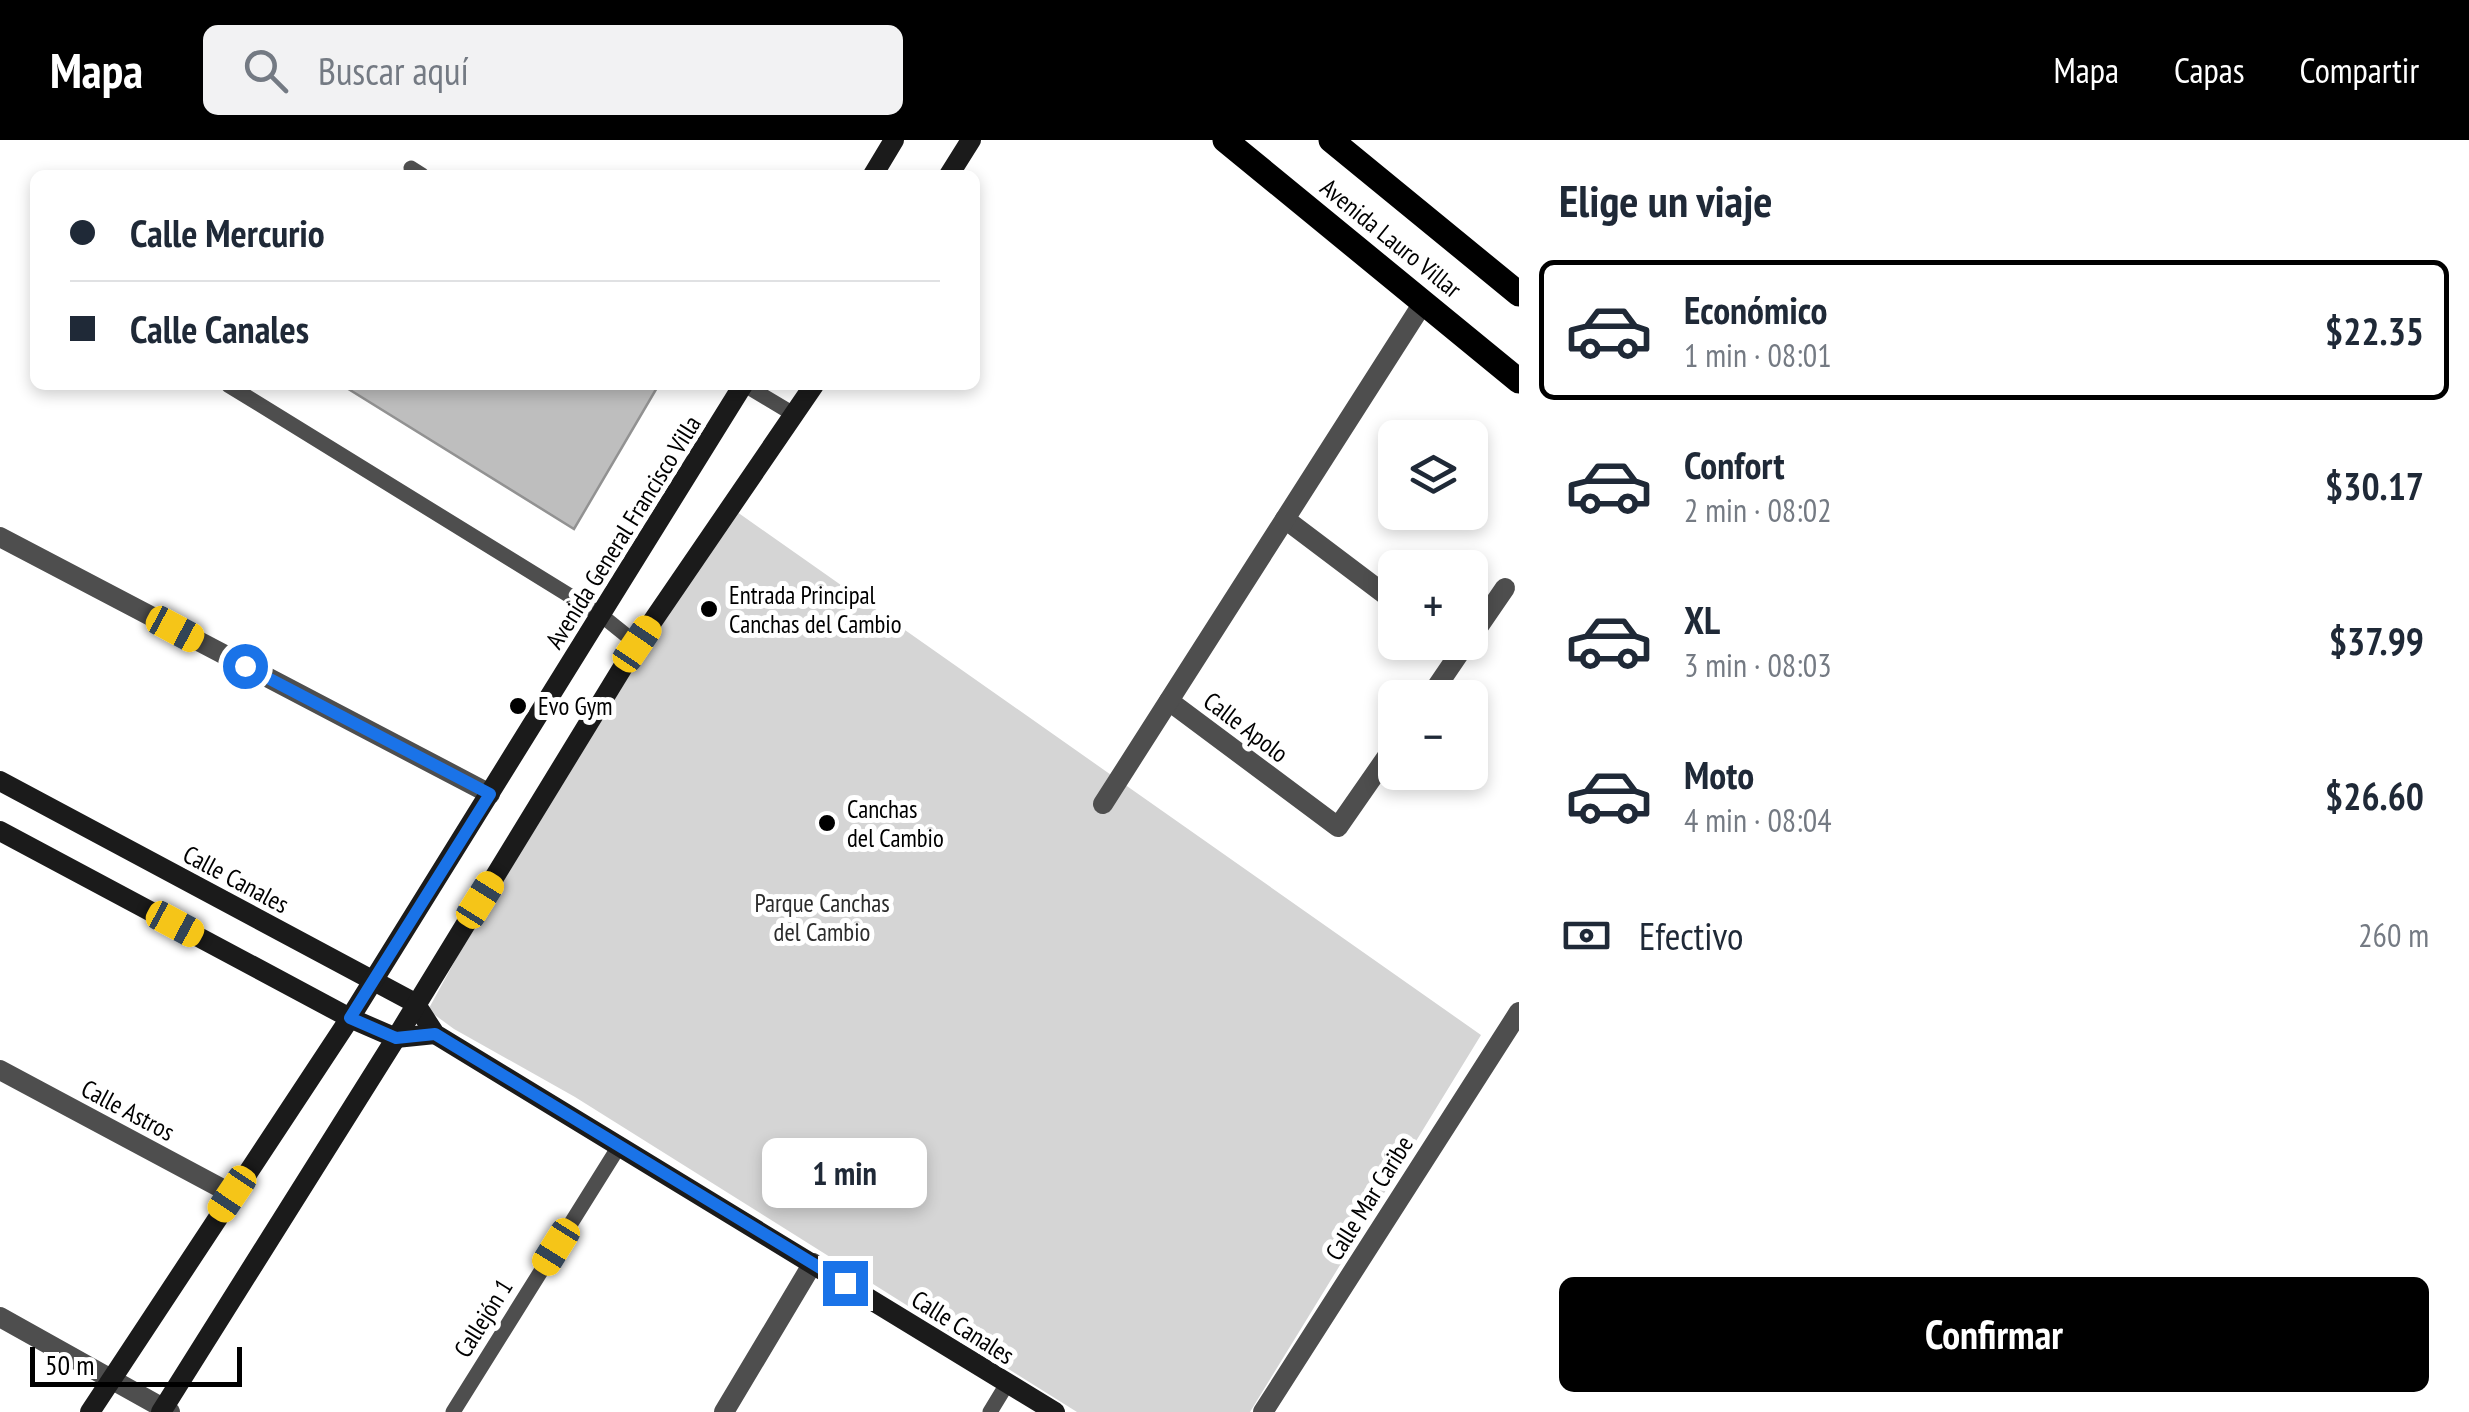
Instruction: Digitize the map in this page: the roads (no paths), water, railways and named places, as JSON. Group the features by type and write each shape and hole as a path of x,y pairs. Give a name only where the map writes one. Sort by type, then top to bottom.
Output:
{"main road":[{"path":"876,170 894,140"},
{"path":"952,170 971,140"},
{"name":"Avenida Lauro Villar","path":"1225,140 1519,382"},
{"name":"Avenida Lauro Villar","path":"1332,140 1519,294"},
{"name":"Avenida General Francisco Villa","path":"90,1412 374,981 741,390"},
{"path":"165,1411 637,644 811,390"},
{"name":"Calle Canales","path":"0,782 416,1003 435,1034 1056,1412"},
{"path":"0,831 350,1018 396,1038 435,1034"}],"street":[{"name":"Calle Apolo","path":"1378,769 1338,826 1169,701 1423,303"},
{"path":"1285,519 1378,589"},
{"path":"0,538 490,794"},
{"path":"1488,610 1505,588"},
{"path":"1103,804 1169,701"},
{"name":"Calle Mar Caribe","path":"1263,1412 1519,1012"},
{"name":"Calle Astros","path":"0,1070 232,1194"},
{"path":"724,1412 812,1263"},
{"path":"0,1316 165,1411"}],"lane":[{"path":"236,390 601,615 637,644"},
{"path":"752,390 795,415"},
{"name":"Callejón 1","path":"453,1412 618,1148"},
{"path":"990,1412 1007,1384"}],"place":[{"name":"Entrada Principal Canchas del Cambio","path":"709,609"},
{"name":"Evo Gym","path":"518,706"},
{"name":"Canchas del Cambio","path":"827,823"}],"park label":[{"name":"Parque Canchas del Cambio","path":"822,918"}]}
